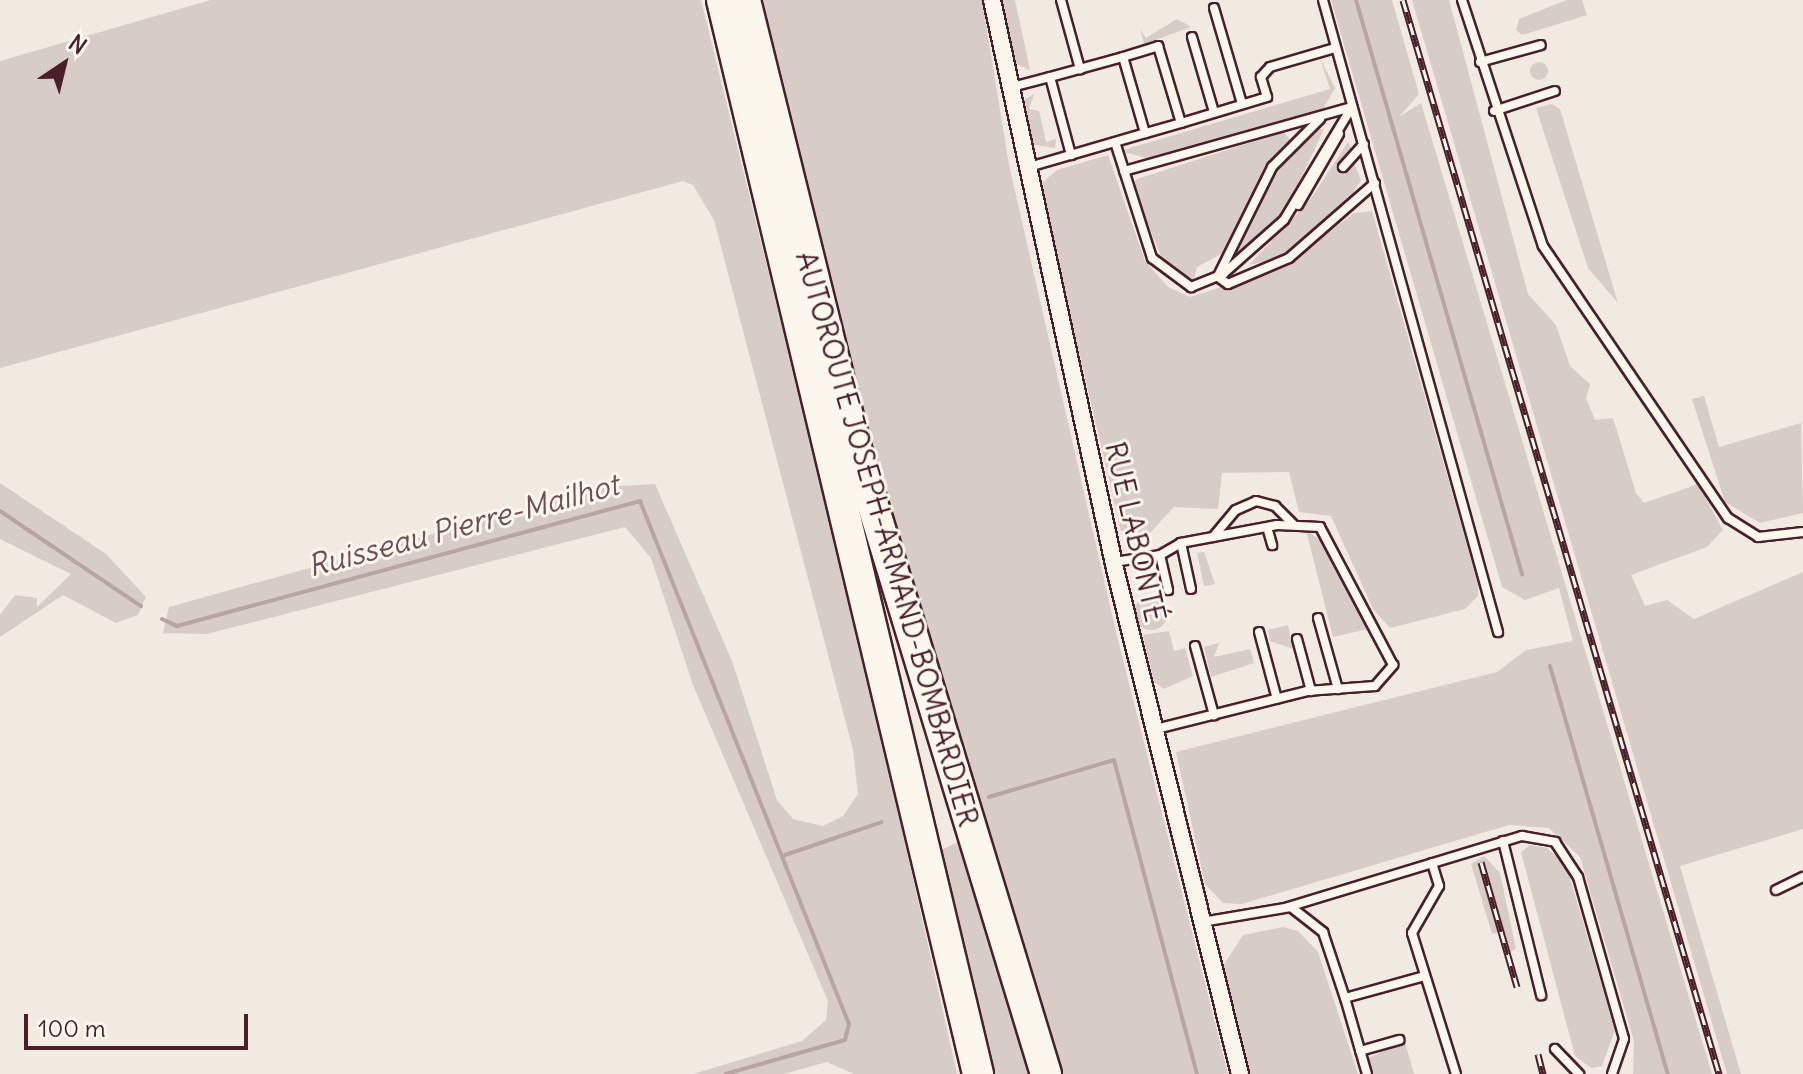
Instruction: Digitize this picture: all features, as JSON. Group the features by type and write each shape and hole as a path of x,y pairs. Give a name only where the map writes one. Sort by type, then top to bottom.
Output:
{"highway":[{"path":"715,0 737,69"},
{"path":"722,0 737,69"},
{"name":"AUTOROUTE JOSEPH-ARMAND-BOMBARDIER","path":"745,0 861,468 1046,1074"},
{"name":"AUTOROUTE JOSEPH-ARMAND-BOMBARDIER","path":"737,69 978,1074"}],"street":[{"name":"RUE LABONTÉ","path":"992,0 1024,168 1114,562 1240,1074"}],"lane":[{"path":"1061,0 1080,69"},
{"path":"1323,0 1498,632"},
{"path":"1462,0 1494,111 1543,246 1700,467 1719,506 1758,537 1803,532"},
{"path":"1214,8 1242,104"},
{"path":"1192,37 1214,112"},
{"path":"1480,62 1541,45"},
{"path":"1007,88 1158,46 1181,123"},
{"path":"1024,168 1267,97 1261,77 1270,67 1335,48"},
{"path":"1123,57 1145,133"},
{"path":"1050,77 1071,155"},
{"path":"1494,111 1555,91"},
{"path":"1124,171 1352,107"},
{"path":"1115,142 1145,242 1164,274 1191,287 1218,277 1295,208 1352,107"},
{"path":"1218,277 1272,167 1328,114"},
{"path":"1343,167 1364,144"},
{"path":"1218,277 1228,284 1289,258 1375,183"},
{"path":"1213,537 1236,510 1256,501 1275,506 1293,524"},
{"path":"1114,562 1160,555 1181,543 1267,527 1293,524 1326,532 1392,658 1391,674 1381,684 1311,691 1156,729"},
{"path":"1267,527 1272,545"},
{"path":"1181,543 1191,589"},
{"path":"1160,555 1168,590"},
{"path":"1318,618 1338,689"},
{"path":"1259,632 1277,699"},
{"path":"1297,639 1311,691"},
{"path":"1195,646 1214,715"},
{"path":"1201,922 1288,907 1503,841 1546,838 1574,867 1624,1039 1612,1074"},
{"path":"1503,841 1541,995"},
{"path":"1432,863 1439,886 1412,933 1456,1074"},
{"path":"1776,890 1803,877"},
{"path":"1288,907 1323,932 1367,1074"},
{"path":"1345,998 1425,976"},
{"path":"1360,1051 1399,1040"},
{"path":"1555,1049 1579,1074"}],"shaded area":[{"path":"211,0 701,0 860,642 957,1074 854,1074 827,1062 784,1074 693,1074 802,1041 826,1020 828,1001 693,685 651,558 625,527 207,634 163,633 169,607 601,487 655,484 732,661 777,800 793,819 823,826 843,816 858,794 853,750 714,220 693,185 683,181 0,368 0,61"},
{"path":"757,0 982,0 1009,165 1116,632 1228,1074 1060,1074 1003,907 843,350"},
{"path":"1002,0 1015,0 1030,70 1012,62"},
{"path":"1331,0 1392,0 1419,94 1399,117 1421,103 1712,1074 1633,1074 1634,1041 1580,857 1549,828 1509,825 1242,904 1223,903 1205,884 1176,752 1497,672 1526,650 1573,641 1559,588 1525,600 1502,587"},
{"path":"1412,0 1449,0 1528,294 1556,325 1570,366 1590,384 1586,398 1595,420 1613,418 1636,493 1644,503 1698,484 1723,530 1707,547 1631,575 1645,606 1667,600 1694,619 1803,572 1803,829 1680,866 1741,1074 1727,1074"},
{"path":"1567,0 1582,0 1587,15 1522,35 1516,30 1519,19"},
{"path":"1177,19 1191,27 1144,44 1140,29 1146,38"},
{"path":"1320,58 1335,88 1322,111 1147,158 1120,151 1330,89"},
{"path":"1539,62 1548,71 1539,80 1530,71"},
{"path":"1034,94 1029,109 1039,111 1046,142 1056,139 1055,148 1029,144 1019,103"},
{"path":"1552,104 1560,109 1618,303 1588,268 1536,108"},
{"path":"1324,129 1287,208 1234,257 1269,174 1311,130"},
{"path":"1283,132 1290,139 1225,252 1197,267 1194,279 1165,266 1132,185 1137,179"},
{"path":"1348,142 1353,151 1341,173 1354,162 1361,180 1351,196 1307,239 1277,259 1249,265 1310,200"},
{"path":"1108,155 1145,261 1168,287 1190,297 1281,268 1354,213 1372,211 1478,584 1478,596 1465,609 1390,628 1373,609 1331,516 1299,512 1289,472 1222,473 1218,509 1174,507 1150,533 1121,531 1040,185 1057,170"},
{"path":"1704,396 1719,447 1801,423 1803,513 1760,523 1725,502 1692,399"},
{"path":"0,483 106,554 146,597 138,615 116,623 63,595 0,637 0,615 15,595 37,598 37,607 71,574 0,539"},
{"path":"1306,530 1324,543 1368,629 1333,637"},
{"path":"1204,552 1215,584 1204,586 1197,553"},
{"path":"1151,596 1163,601 1168,613 1163,625 1151,630 1139,625 1134,613 1139,601"},
{"path":"1288,625 1296,650 1270,641 1268,630"},
{"path":"1169,631 1174,651 1185,648 1193,676 1164,689 1154,682 1143,635"},
{"path":"1219,643 1214,657 1250,649 1254,663 1211,677 1204,647"},
{"path":"958,842 1034,1074 993,1074 939,851"},
{"path":"1530,845 1547,848 1566,865 1615,1030 1602,1066 1591,1068 1575,1056 1521,852"},
{"path":"1484,856 1500,873 1516,949 1510,952 1483,860 1499,932 1492,934 1471,864"},
{"path":"1283,927 1298,931 1318,952 1358,1074 1251,1074 1223,966 1243,935"},
{"path":"1405,1042 1414,1074 1373,1074 1368,1058"}],"waterway":[{"path":"1356,0 1522,574"},
{"name":"Ruisseau Pierre-Mailhot","path":"162,619 177,626 640,501 849,1024 845,1040 726,1074"},
{"name":"Ruisseau Pierre-Mailhot","path":"0,511 141,606"},
{"path":"1550,666 1668,1074"},
{"path":"989,797 1114,760 1197,1074"},
{"path":"785,855 882,822"}],"railway":[{"path":"1403,0 1719,1074"},
{"path":"1481,862 1517,987"},
{"path":"1538,1054 1543,1074"}]}
